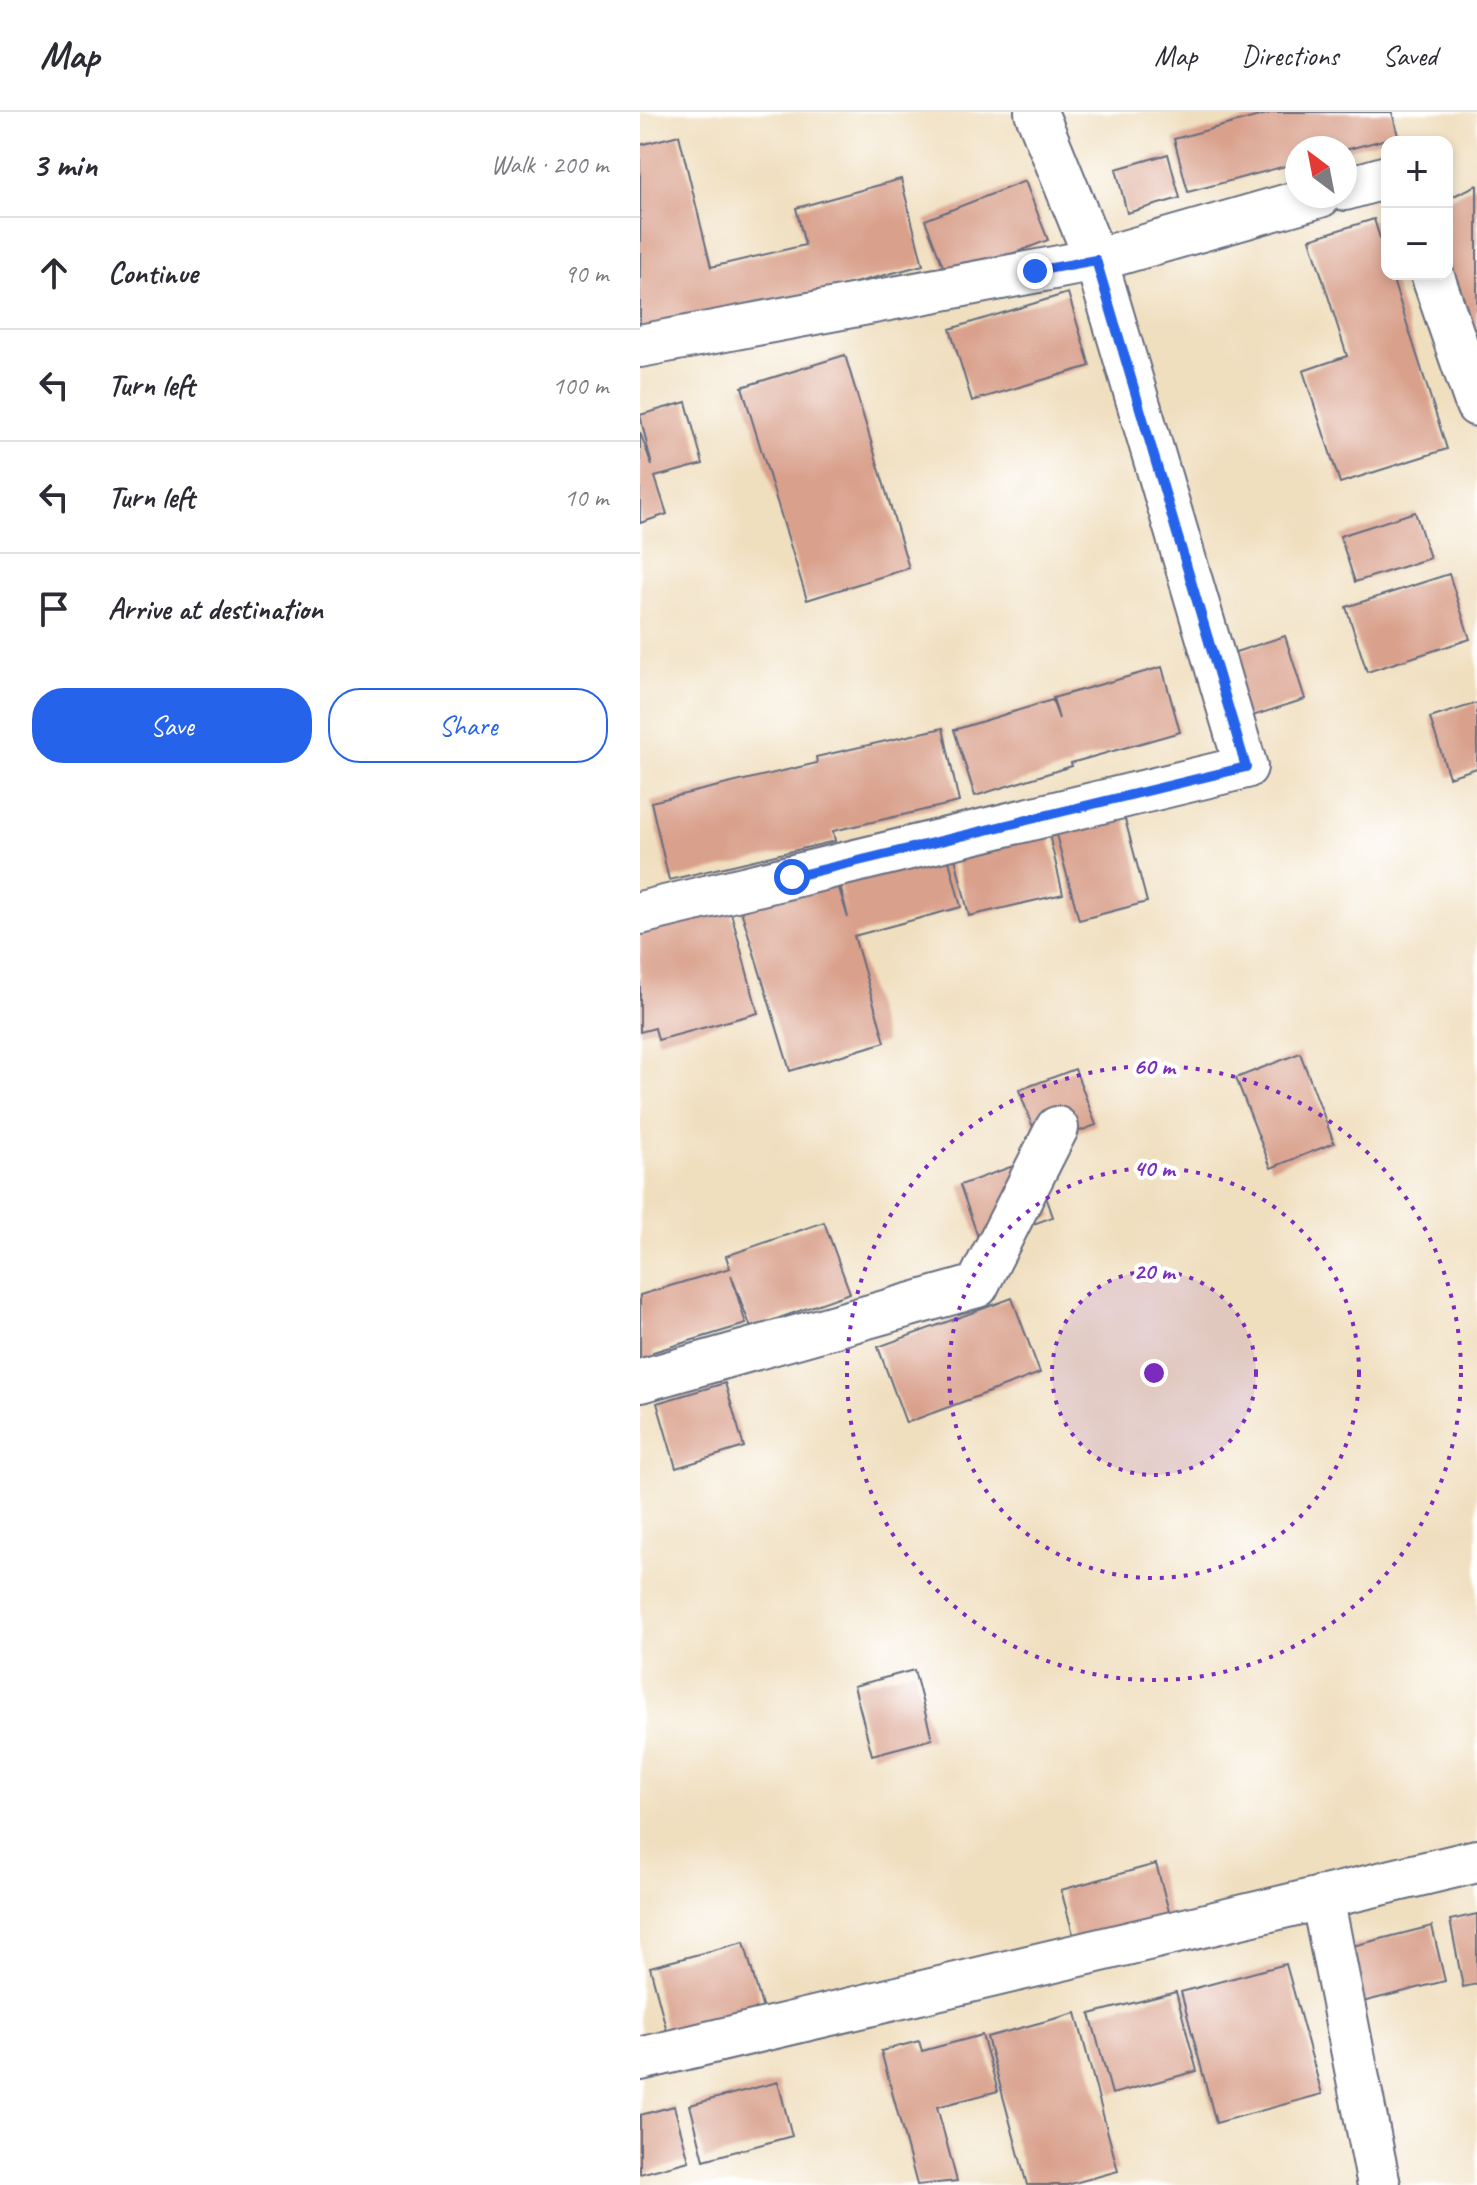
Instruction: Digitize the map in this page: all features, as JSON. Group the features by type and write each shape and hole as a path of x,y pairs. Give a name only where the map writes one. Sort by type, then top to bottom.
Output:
{"street":[{"path":"640,913 1246,767 1096,260 1036,112"},
{"path":"1357,186 1381,179"},
{"path":"640,346 1096,260 1285,206"},
{"path":"1434,280 1477,405"},
{"path":"640,1381 977,1286 1057,1128"},
{"path":"640,2059 1477,1861"},
{"path":"1322,1897 1379,2185"}],"building":[{"path":"1274,112 1392,112 1398,136 1381,136 1381,140 1357,147 1357,136 1285,136 1285,166 1188,192 1174,139"},
{"path":"679,135 711,267 805,245 796,208 901,179 923,265 640,339 640,145"},
{"path":"1168,154 1180,198 1127,213 1116,169"},
{"path":"1025,181 1048,240 948,279 925,220"},
{"path":"1477,185 1477,358 1449,280 1453,280 1453,196"},
{"path":"1374,219 1381,242 1381,280 1393,280 1447,449 1340,483 1303,371 1347,356 1310,239"},
{"path":"1068,293 1090,366 972,401 950,329"},
{"path":"845,355 909,568 807,600 742,387"},
{"path":"686,402 703,464 655,477 667,514 640,523 640,432 652,466 640,415"},
{"path":"1415,512 1430,558 1355,582 1340,536"},
{"path":"1449,574 1470,639 1367,672 1346,607"},
{"path":"1285,636 1305,699 1231,723 1211,660"},
{"path":"1162,667 1180,732 1071,763 1072,766 975,796 954,730 1052,700 1059,719 1053,698"},
{"path":"1477,703 1477,768 1449,777 1430,718"},
{"path":"943,728 959,802 833,831 835,841 669,880 651,802 817,763 816,757"},
{"path":"1122,808 1147,902 1079,920 1054,827"},
{"path":"1046,822 1063,894 969,916 952,845"},
{"path":"946,849 961,907 854,936 885,1042 790,1071 740,907 836,878 848,918 838,878"},
{"path":"730,909 758,1013 658,1040 655,1028 640,1032 640,933"},
{"path":"1300,1053 1334,1143 1271,1168 1236,1078"},
{"path":"1075,1069 1096,1125 1040,1146 1019,1090"},
{"path":"1033,1159 1053,1217 980,1243 960,1185"},
{"path":"824,1222 850,1293 751,1328 731,1275 746,1324 653,1352 655,1362 640,1365 640,1295 730,1268 726,1256"},
{"path":"1012,1298 1040,1373 906,1423 878,1347"},
{"path":"725,1383 744,1447 676,1468 657,1403"},
{"path":"914,1670 932,1739 872,1755 854,1686"},
{"path":"1156,1864 1170,1915 1075,1941 1061,1890"},
{"path":"1477,1914 1477,1984 1463,1987 1450,1920"},
{"path":"1432,1926 1445,1981 1331,2010 1317,1955"},
{"path":"744,1942 765,2017 670,2043 650,1967"},
{"path":"1286,1964 1322,2094 1216,2123 1181,1992"},
{"path":"1176,1992 1197,2071 1112,2094 1090,2014"},
{"path":"1076,2013 1118,2171 1067,2185 1027,2185 987,2037"},
{"path":"982,2035 998,2091 937,2107 957,2181 917,2185 881,2051 919,2041 922,2051"},
{"path":"778,2082 792,2136 704,2160 690,2105"},
{"path":"674,2106 689,2161 640,2174 640,2115"}],"route":[{"path":"792,877 1246,767 1096,260 1035,271"}]}
